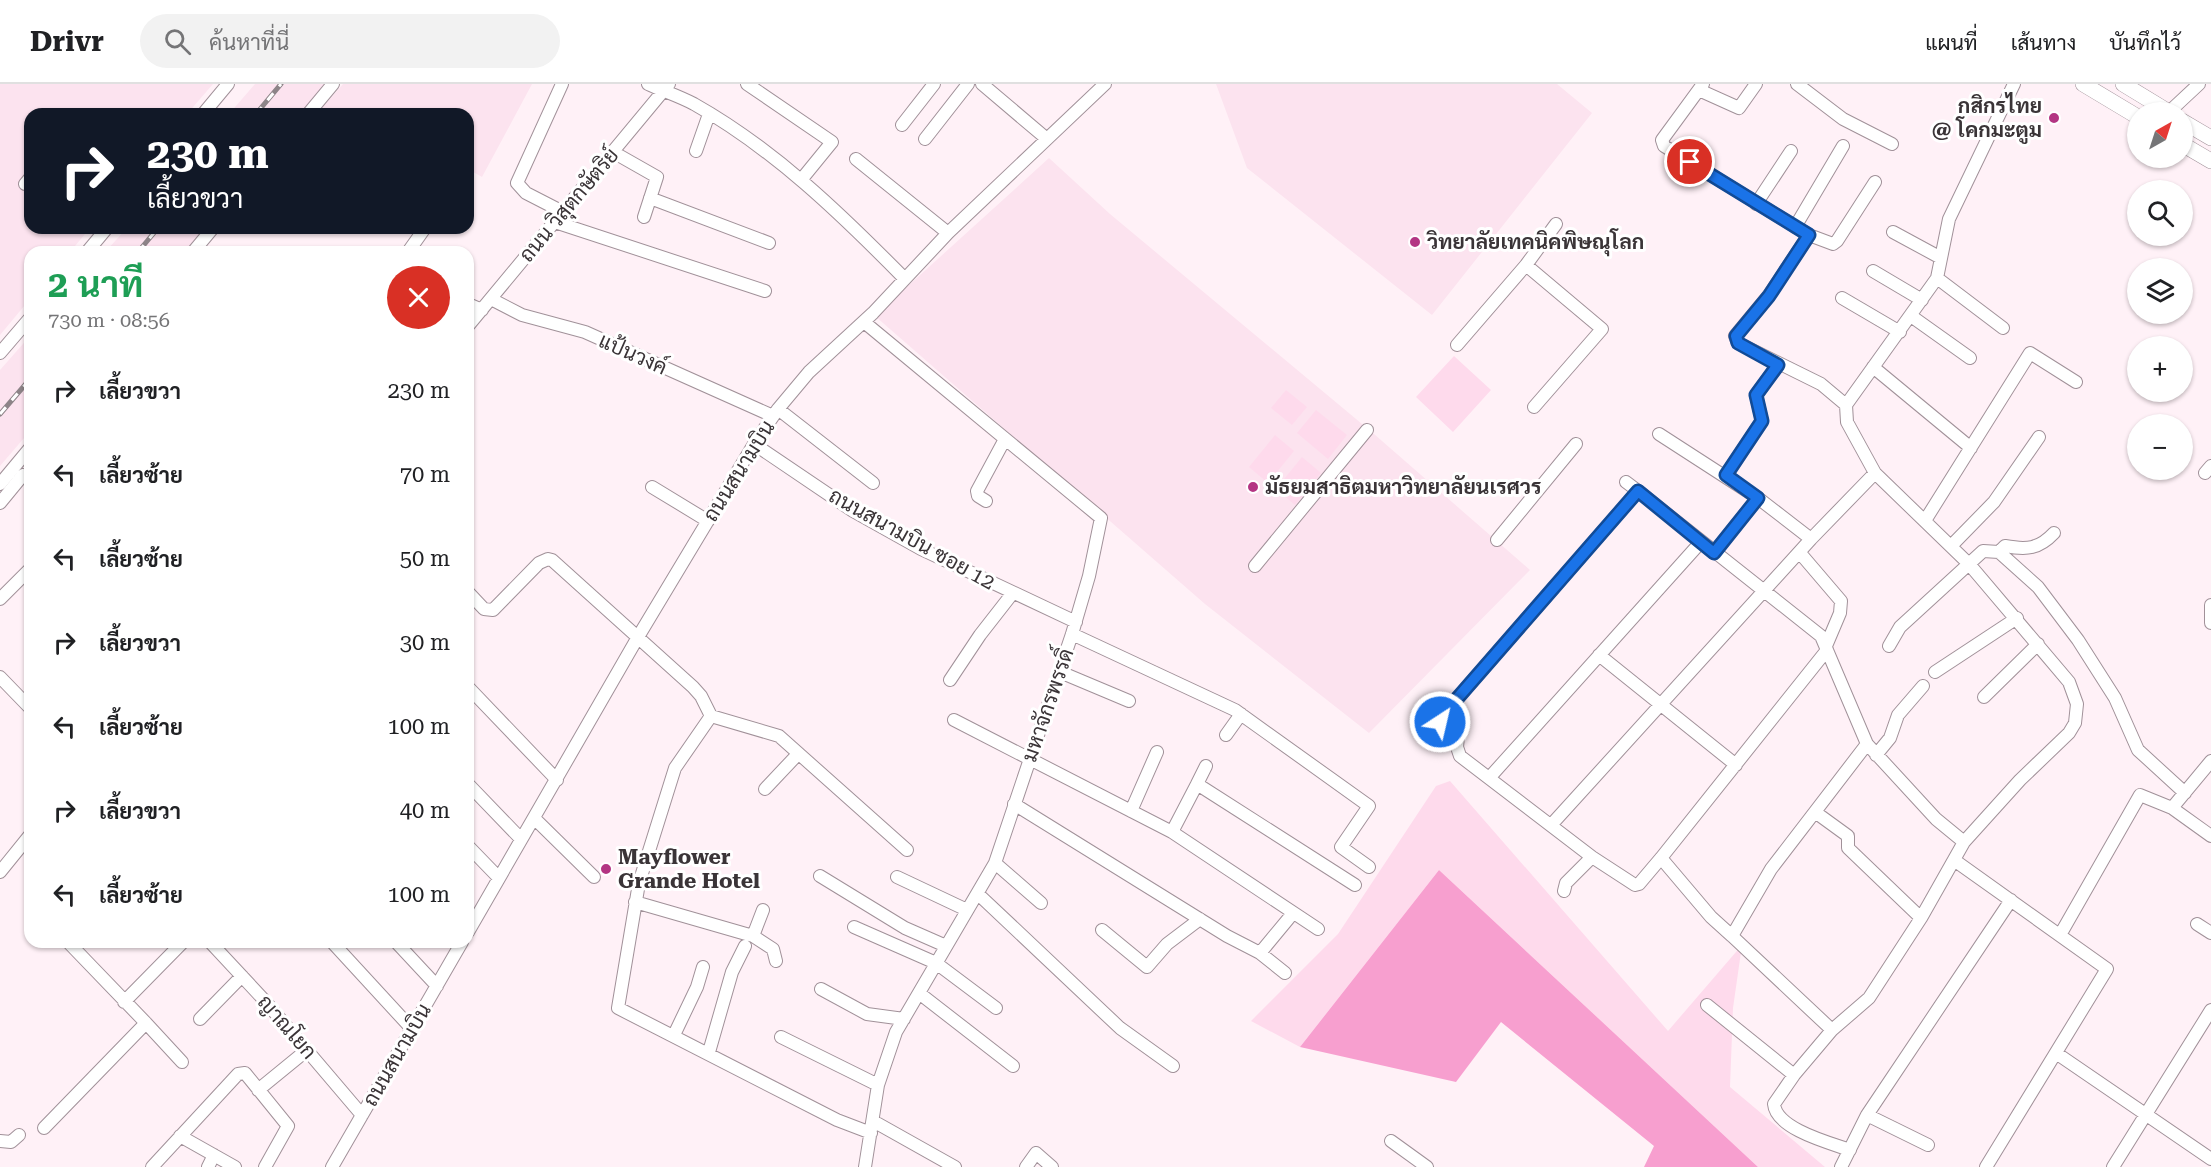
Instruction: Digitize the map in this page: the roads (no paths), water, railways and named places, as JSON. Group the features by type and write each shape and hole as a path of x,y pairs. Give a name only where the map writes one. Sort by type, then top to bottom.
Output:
{"main road":[{"path":"2083,84 2127,110"},
{"path":"2125,84 2153,102"},
{"path":"2193,127 2211,138"},
{"path":"2193,150 2211,161"}],"street":[{"path":"207,108 228,84"},
{"path":"313,108 333,84"},
{"path":"562,84 517,183 526,193 563,212"},
{"path":"648,84 666,88 709,114 801,180 834,207 905,279"},
{"path":"747,84 832,142 801,180"},
{"path":"902,125 934,84"},
{"path":"925,139 968,84"},
{"path":"982,84 1047,139"},
{"name":"ถนนสนามบิน","path":"474,922 638,637 754,444 776,413 809,372 864,322 948,233 1105,84"},
{"path":"1756,84 1739,108 1701,87 1662,140 1664,146 1809,235 1835,243 1875,182"},
{"path":"1797,84 1844,119 1892,144"},
{"path":"1850,1150 1800,1132 1776,1112 1774,1104 1794,1075 1832,1030 1869,998 1921,918 1964,842 2020,780 2069,733 2075,723 2077,704 2069,682 2017,618 1952,545 1875,473 1847,422 1846,405 1937,278 1949,219 2014,84"},
{"path":"2180,102 2199,84"},
{"name":"ถนน วิสุตกษัตริย์","path":"474,320 666,88"},
{"path":"696,151 709,114"},
{"path":"1795,227 1843,146"},
{"path":"1756,204 1791,151"},
{"path":"613,152 657,177 644,217"},
{"path":"856,159 948,233"},
{"path":"650,198 769,243"},
{"path":"555,222 765,291"},
{"path":"1457,345 1526,265 1556,224"},
{"path":"1893,232 1941,258"},
{"path":"92,246 101,234"},
{"path":"198,246 208,234"},
{"path":"1809,235 1769,296 1736,336 1738,343 1778,365 1821,384 1846,405"},
{"path":"1526,265 1602,329 1534,407"},
{"path":"1873,270 1922,300"},
{"path":"1937,278 2003,328"},
{"path":"1842,298 1900,332"},
{"name":"แป้นวงค์","path":"491,299 522,315 585,332 776,413 873,483"},
{"path":"474,306 482,310"},
{"path":"1911,316 1970,358"},
{"name":"มหาจักรพรรดิ์","path":"864,322 1101,518 1089,576 1074,628 1028,759 995,863 896,1032 878,1085 865,1167"},
{"path":"0,353 24,325"},
{"path":"1926,519 2030,353 2076,382"},
{"path":"1726,475 1762,421 1756,395 1778,365"},
{"path":"1874,367 1971,448"},
{"path":"1255,566 1368,430"},
{"path":"1659,434 1726,475 1811,539"},
{"path":"1952,545 1994,502 2039,437"},
{"path":"986,501 978,496 977,491 1005,439"},
{"name":"ถนนสนามบิน ซอย 12","path":"754,444 853,511 921,549 1241,714 1369,806 1341,847 1369,867"},
{"path":"1497,540 1576,444"},
{"path":"1552,824 1764,594 1811,539 1875,473"},
{"path":"0,484 23,475"},
{"path":"0,503 23,475"},
{"path":"1626,482 1764,594 1821,636 1867,744 1936,819 1964,842"},
{"path":"652,487 708,521"},
{"path":"1638,491 1441,717 1440,722 1458,737 1458,753 1592,856 1635,885 1639,884 1661,858 1736,765 1826,648 1840,613 1841,601 1800,553"},
{"path":"1714,553 1758,498"},
{"path":"1999,552 2005,546 2028,550 2044,544 2054,533"},
{"path":"1490,777 1700,543"},
{"path":"1889,646 1900,627 1983,551 1999,552 2038,587 2078,640 2115,698 2138,750 2184,793"},
{"path":"474,598 484,609 493,610 539,563 548,559 560,566 693,687 701,696 711,716 770,731 779,736 907,850"},
{"path":"0,599 24,575"},
{"path":"950,680 980,635 1012,594"},
{"path":"2211,605 2211,623"},
{"path":"1935,672 2017,618"},
{"path":"1984,697 2038,644"},
{"path":"1599,655 1736,765"},
{"path":"1060,672 1129,701"},
{"path":"0,677 24,702"},
{"path":"1876,755 1890,738 1898,716 1923,686"},
{"path":"474,693 557,780"},
{"path":"1226,735 1241,714"},
{"path":"711,716 675,768 635,902 618,1008 709,1052 837,1120 872,1127 955,1167"},
{"path":"954,720 1172,832 1318,929"},
{"path":"1732,936 1771,869 1867,744"},
{"path":"1131,811 1157,752"},
{"path":"765,789 798,754"},
{"path":"2172,808 2211,761"},
{"path":"1172,832 1206,766"},
{"path":"1197,784 1355,885"},
{"path":"474,790 521,839"},
{"path":"2061,935 2140,795 2172,808 2211,836"},
{"path":"1014,804 1200,919 1260,953 1284,973"},
{"path":"1815,812 1848,836 1848,848 1921,918"},
{"path":"534,818 594,877"},
{"path":"0,872 24,842"},
{"path":"474,852 499,878"},
{"path":"1564,891 1566,883 1592,856"},
{"path":"1661,858 1711,916 1832,1030"},
{"path":"1954,860 2107,969 1986,1167"},
{"path":"995,863 1041,903"},
{"path":"820,876 886,917 946,946"},
{"path":"897,878 967,910"},
{"path":"978,894 1120,1028 1173,1066"},
{"path":"1841,1167 1867,1115 2011,900"},
{"path":"635,902 749,941 769,945 776,961"},
{"path":"709,1052 732,972 763,910"},
{"path":"1260,953 1289,918"},
{"path":"1102,930 1147,967 1167,944 1200,919"},
{"path":"2197,924 2211,933"},
{"path":"854,927 936,963 996,1008"},
{"path":"74,948 182,1062"},
{"path":"124,1002 177,948"},
{"name":"ญาณโยก","path":"216,948 362,1115"},
{"path":"338,948 412,1029"},
{"path":"402,948 437,986"},
{"name":"ถนนสนามบิน","path":"332,1167 459,948"},
{"path":"674,1035 697,987 703,967"},
{"path":"200,1019 242,976"},
{"path":"821,989 867,1014 904,1019"},
{"path":"919,993 1013,1066"},
{"path":"1707,1005 1794,1075"},
{"path":"2113,1167 2211,1010"},
{"path":"44,1128 146,1023"},
{"path":"781,1037 878,1085"},
{"path":"258,1090 307,1050"},
{"path":"2056,1053 2211,1159"},
{"path":"152,1167 238,1074 245,1073 288,1126 264,1167"},
{"path":"1867,1115 1928,1145"},
{"path":"0,1141 11,1142 19,1135"},
{"path":"180,1136 235,1167"},
{"path":"1391,1141 1426,1167"},
{"path":"1026,1167 1035,1153 1052,1167"},
{"path":"208,1167 214,1155"}],"railway":[{"path":"261,108 281,84"},
{"path":"143,246 153,234"},
{"path":"0,414 24,386"}],"place":[{"name":"กสิกรไทย @ โคกมะตูม","path":"2054,118"},
{"name":"วิทยาลัยเทคนิคพิษณุโลก","path":"1415,242"},
{"name":"มัธยมสาธิตมหาวิทยาลัยนเรศวร","path":"1253,487"},
{"name":"Mayflower Grande Hotel","path":"606,869"}]}
